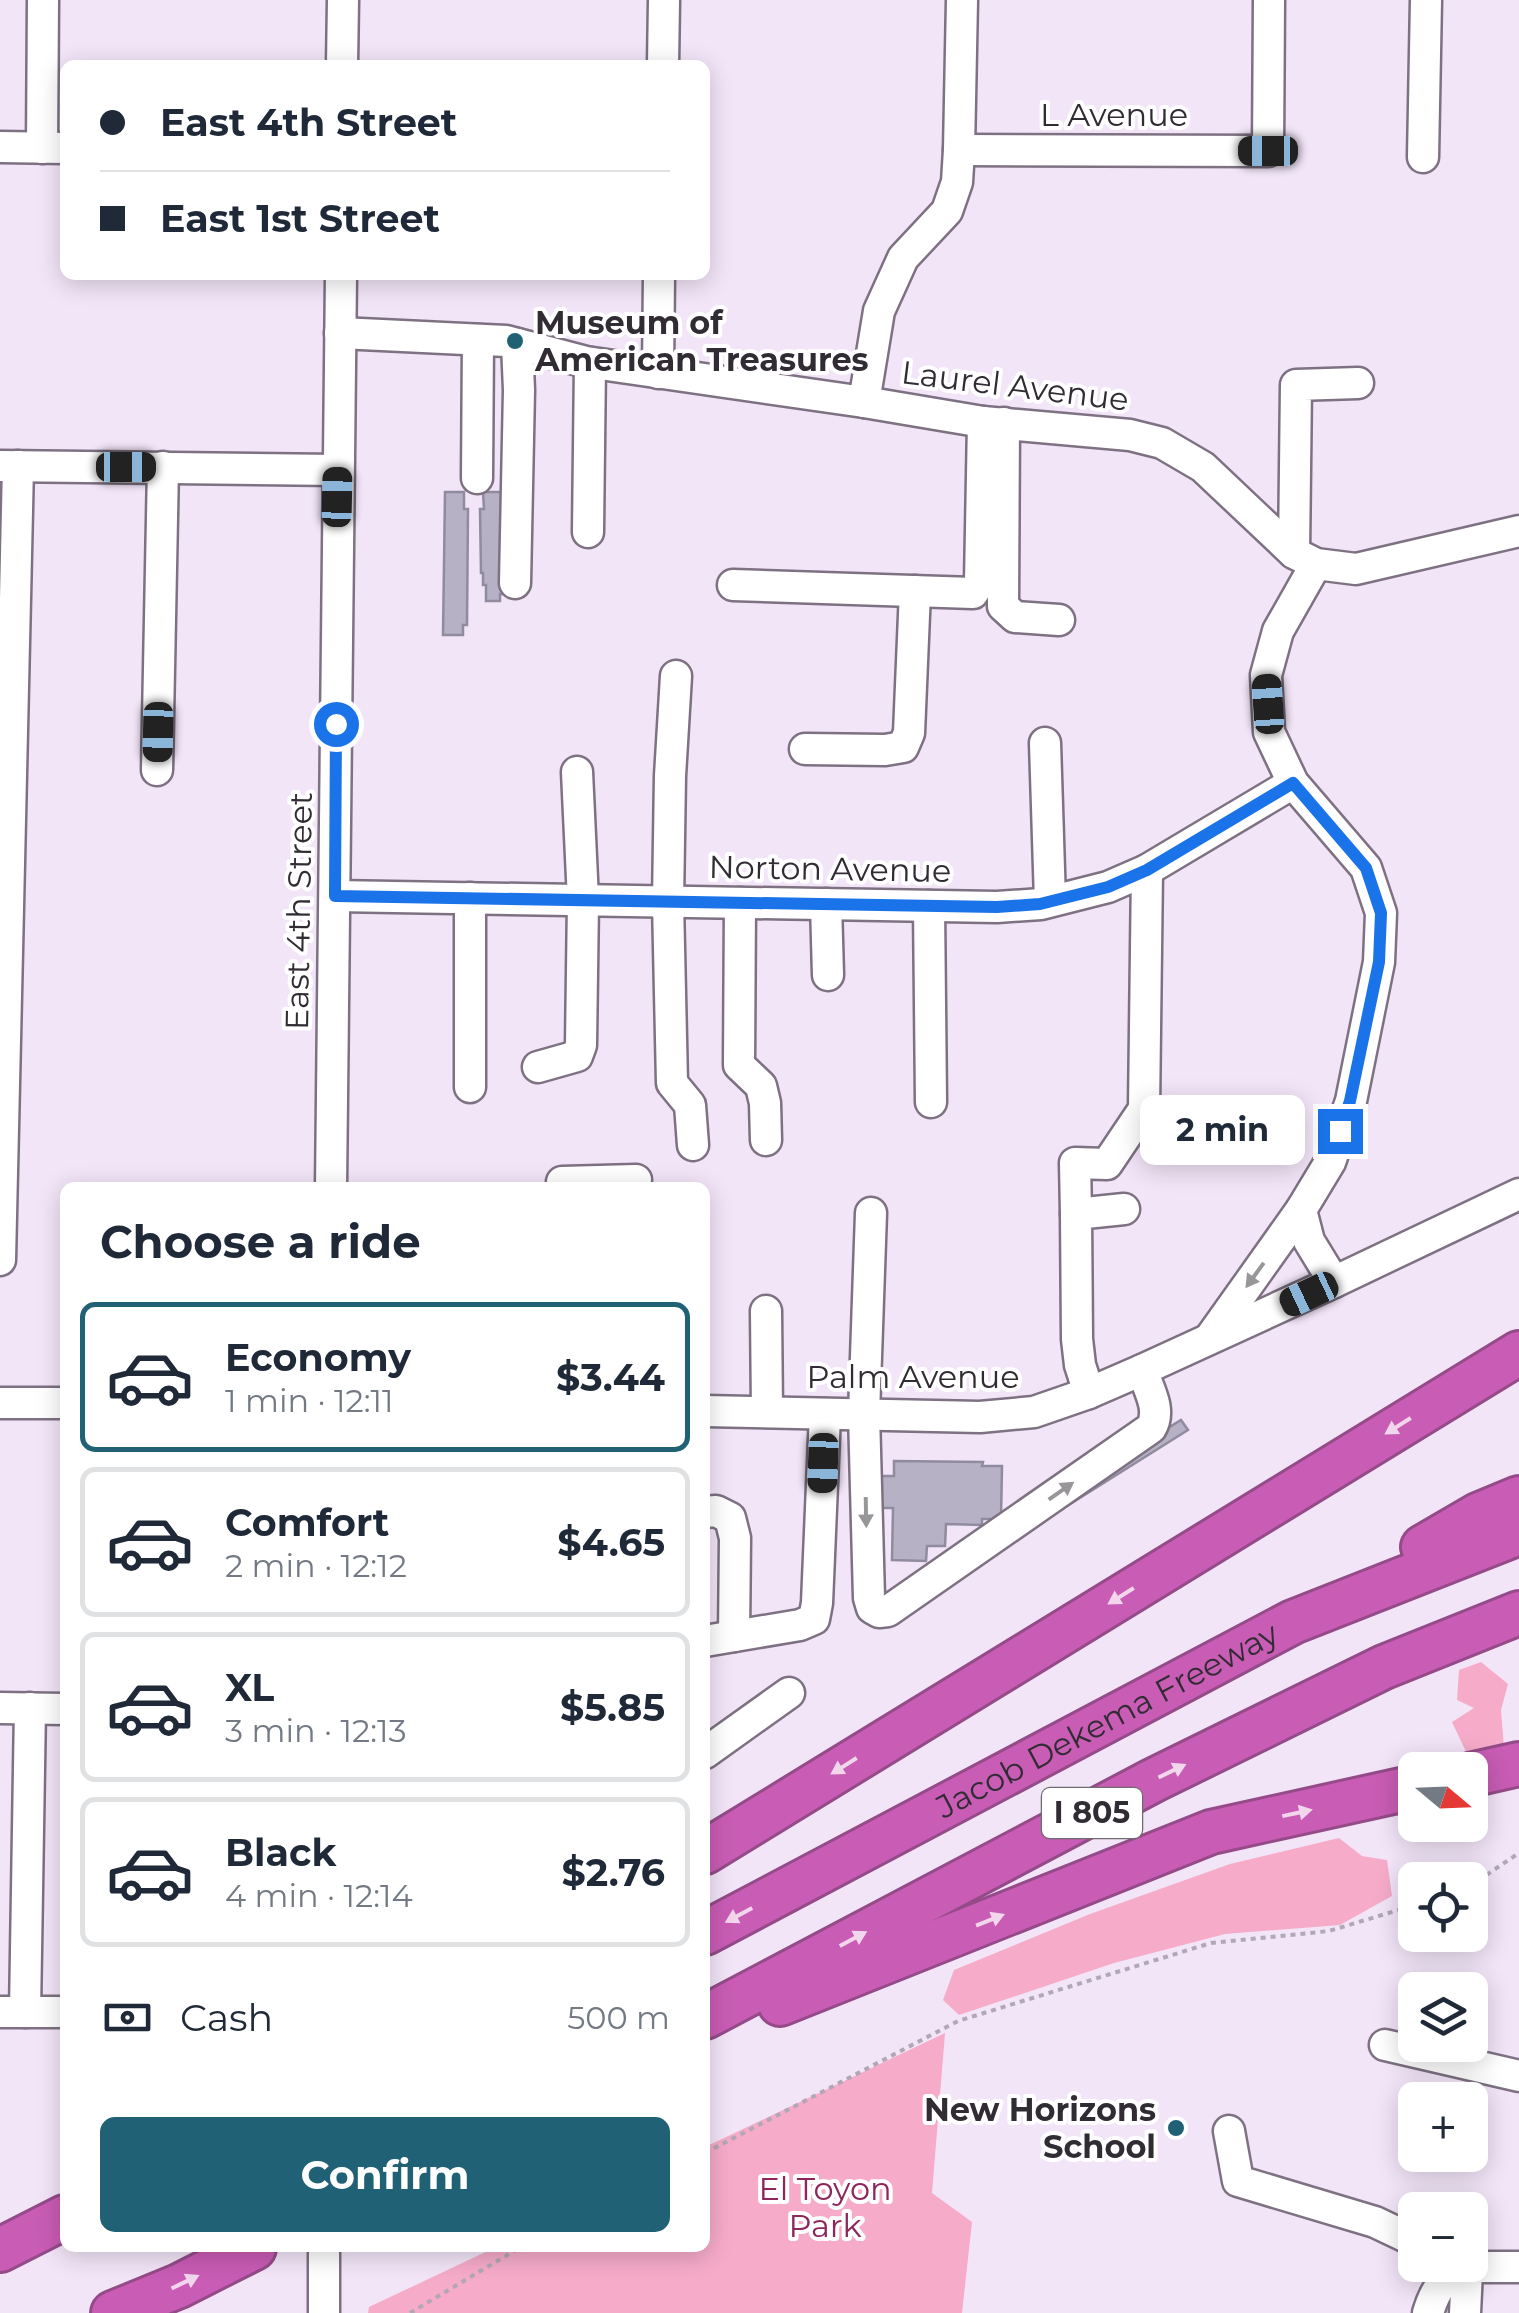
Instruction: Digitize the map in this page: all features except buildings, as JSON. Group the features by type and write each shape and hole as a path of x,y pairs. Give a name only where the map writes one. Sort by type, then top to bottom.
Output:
{"highway":[{"path":"710,1849 1519,1354"},
{"name":"Jacob Dekema Freeway","path":"710,1930 1293,1622 1494,1532 1519,1498"},
{"name":"I 805","path":"710,2014 1154,1780 1384,1668 1508,1620"},
{"path":"710,2032 1211,1832 1398,1791"},
{"path":"0,2250 60,2220"},
{"path":"0,2272 60,2247"},
{"path":"114,2313 246,2252"}],"street":[{"path":"0,147 53,148 43,0"},
{"path":"342,60 343,0"},
{"path":"663,60 664,0"},
{"path":"864,402 879,311 903,258 947,210 957,182 962,0"},
{"name":"L Avenue","path":"960,150 1268,151 1270,0"},
{"path":"1422,157 1426,0"},
{"name":"East 4th Street","path":"331,1182 340,280"},
{"path":"658,372 660,280"},
{"name":"Laurel Avenue","path":"340,333 506,341 590,362 994,422 1130,435 1162,443 1204,467 1305,559"},
{"path":"476,478 478,340"},
{"path":"515,582 517,344"},
{"path":"588,532 590,362"},
{"path":"1208,1340 1301,1210 1330,1162 1350,1101 1379,962 1381,913 1366,868 1293,783 1269,732 1266,675 1305,559 1296,384 1358,383"},
{"path":"733,585 973,592 980,582 994,422"},
{"path":"994,422 1003,606 1015,617 1058,620"},
{"path":"0,1260 9,466 338,470"},
{"path":"157,770 163,467"},
{"path":"1305,559 1356,568 1519,530"},
{"path":"804,748 903,747 908,733 915,591"},
{"path":"676,676 668,902 672,1083 690,1105 694,1145"},
{"path":"1045,743 1050,901"},
{"path":"538,1067 577,1056 581,1045 584,900 577,772"},
{"name":"Norton Avenue","path":"335,896 997,907 1050,901 1108,887 1147,870 1293,783"},
{"path":"1088,1394 1077,1339 1075,1163 1107,1164 1144,1109 1147,870"},
{"path":"470,898 470,1087"},
{"path":"740,903 739,1065 762,1086 766,1140"},
{"path":"826,904 828,975"},
{"path":"929,906 931,1102"},
{"path":"562,1182 636,1180"},
{"name":"Palm Avenue","path":"710,1411 980,1417 1034,1412 1142,1370 1519,1194"},
{"path":"1076,1214 1124,1208"},
{"path":"1301,1210 1309,1241 1334,1282"},
{"path":"871,1213 864,1414 872,1608 888,1611 1151,1428 1156,1410 1142,1370"},
{"path":"766,1312 767,1412"},
{"path":"0,1402 60,1402"},
{"path":"710,1511 730,1518 735,1538 720,1638 800,1625 814,1619 825,1414"},
{"path":"710,1749 789,1693"},
{"path":"60,1708 15,1708 13,2012 60,2012"},
{"path":"1386,2045 1519,2076"},
{"path":"1229,2131 1238,2182 1375,2222 1398,2233"},
{"path":"324,2252 324,2313"},
{"path":"1488,2268 1519,2267"},
{"path":"1428,2313 1443,2282"},
{"path":"1460,2282 1465,2313"}],"path":[{"path":"1488,1874 1519,1853"},
{"path":"710,2150 958,2020 1211,1942 1329,1931 1398,1911"},
{"path":"410,2313 513,2252"}],"green space":[{"path":"1481,1662 1508,1684 1501,1710 1504,1748 1466,1752 1452,1722 1474,1708 1457,1700 1459,1670"},
{"path":"1339,1838 1362,1856 1387,1860 1392,1896 1340,1925 1225,1934 1114,1963 959,2015 943,2000 954,1970 1090,1914 1230,1864"},
{"name":"El Toyon Park","path":"945,2033 932,2193 972,2222 962,2313 368,2313 369,2307 486,2252 710,2252 710,2145"}],"place":[{"name":"Museum of American Treasures","path":"515,341"},
{"name":"New Horizons School","path":"1176,2128"}],"route":[{"path":"336,724 335,896 997,907 1040,904 1108,887 1147,870 1293,783 1366,868 1381,913 1379,962 1340,1131"}]}
